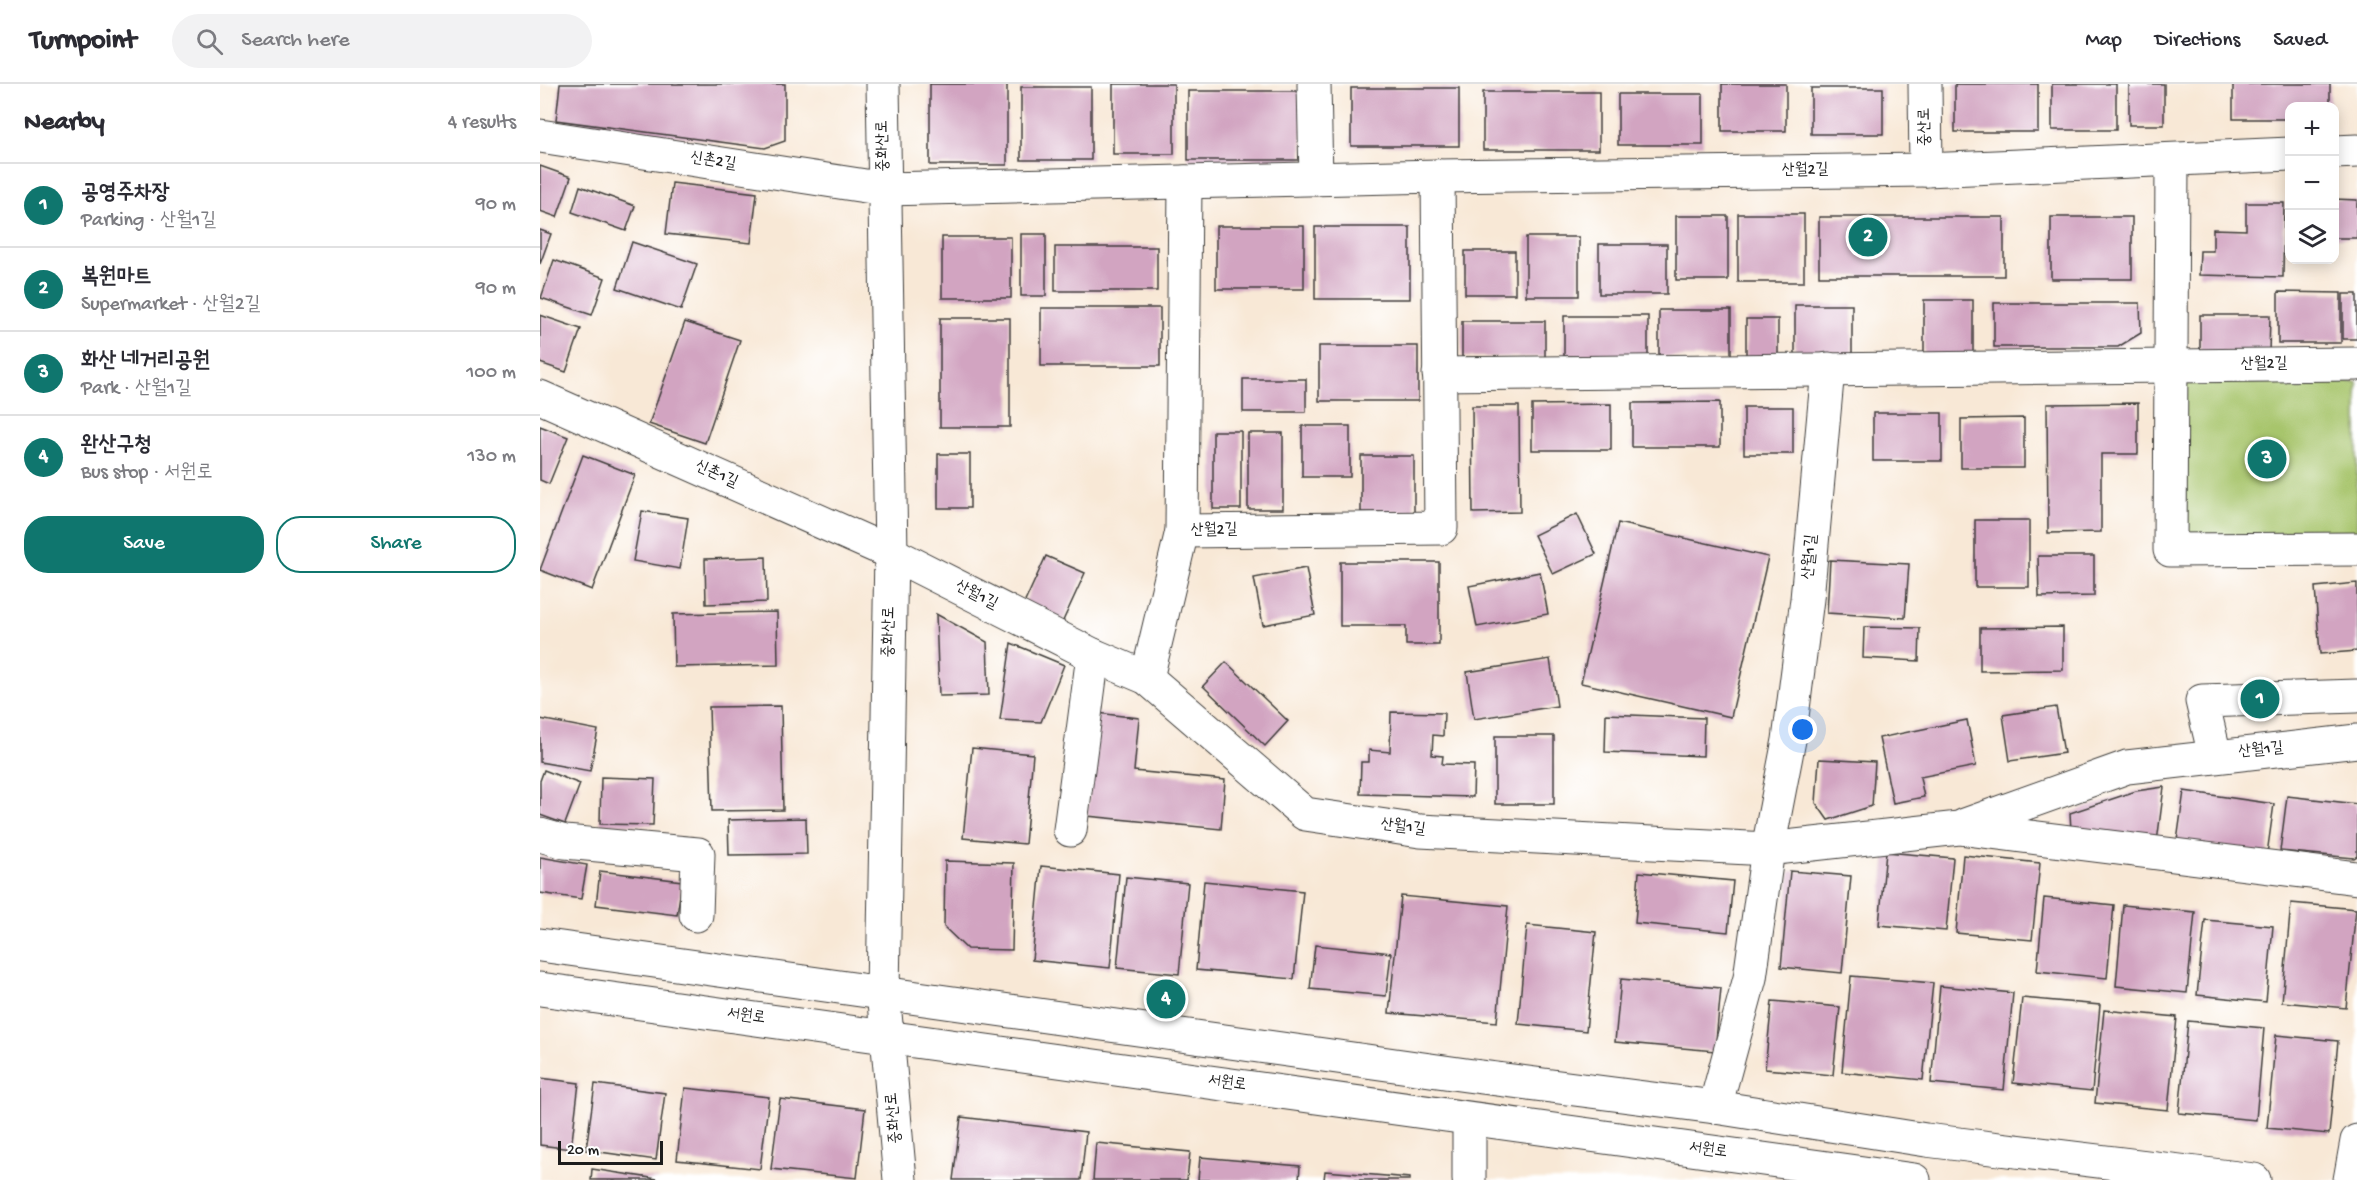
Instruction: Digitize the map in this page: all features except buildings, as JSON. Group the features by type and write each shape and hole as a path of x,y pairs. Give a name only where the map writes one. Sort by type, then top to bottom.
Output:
{"street":[{"name":"중화산로","path":"883,84 891,553 883,991 900,1180"},
{"path":"1314,84 1316,179"},
{"name":"중산로","path":"1925,84 1926,170"},
{"name":"신촌2길","path":"540,136 885,189"},
{"path":"2339,152 2357,151"},
{"name":"산월2길","path":"885,189 1438,176 1926,170 2285,154"},
{"path":"2172,160 2170,550 2357,549"},
{"name":"산월2길","path":"1185,182 1182,531 1441,528 1438,176"},
{"name":"산월2길","path":"1439,374 2357,364"},
{"name":"산월1길","path":"1715,1107 1750,978 1768,849 1789,740 1801,646 1828,369"},
{"name":"신촌1길","path":"540,396 891,553"},
{"path":"1147,678 1182,531"},
{"name":"산월1길","path":"891,553 1093,655 1147,678 1305,814 1420,831 1768,849 1959,828 2357,878"},
{"path":"1070,830 1093,655"},
{"path":"2215,756 2202,701 2357,696"},
{"name":"산월1길","path":"1959,828 2127,767 2357,741"},
{"path":"540,835 565,842 698,854 696,915"},
{"path":"540,945 883,991 1466,1075 1715,1107 1926,1140 2254,1180"},
{"name":"서원로","path":"540,989 1915,1180"},
{"path":"1469,1134 1470,1180"},
{"path":"1915,1180 1926,1140"},
{"path":"2350,1180 2357,1141"}],"green space":[{"path":"2176,382 2357,382 2357,537 2177,537"}],"place":[{"name":"복원마트","path":"1868,237"},
{"name":"화산 네거리공원","path":"2267,459"},
{"name":"공영주차장","path":"2260,699"},
{"name":"완산구청","path":"1166,999"}]}
